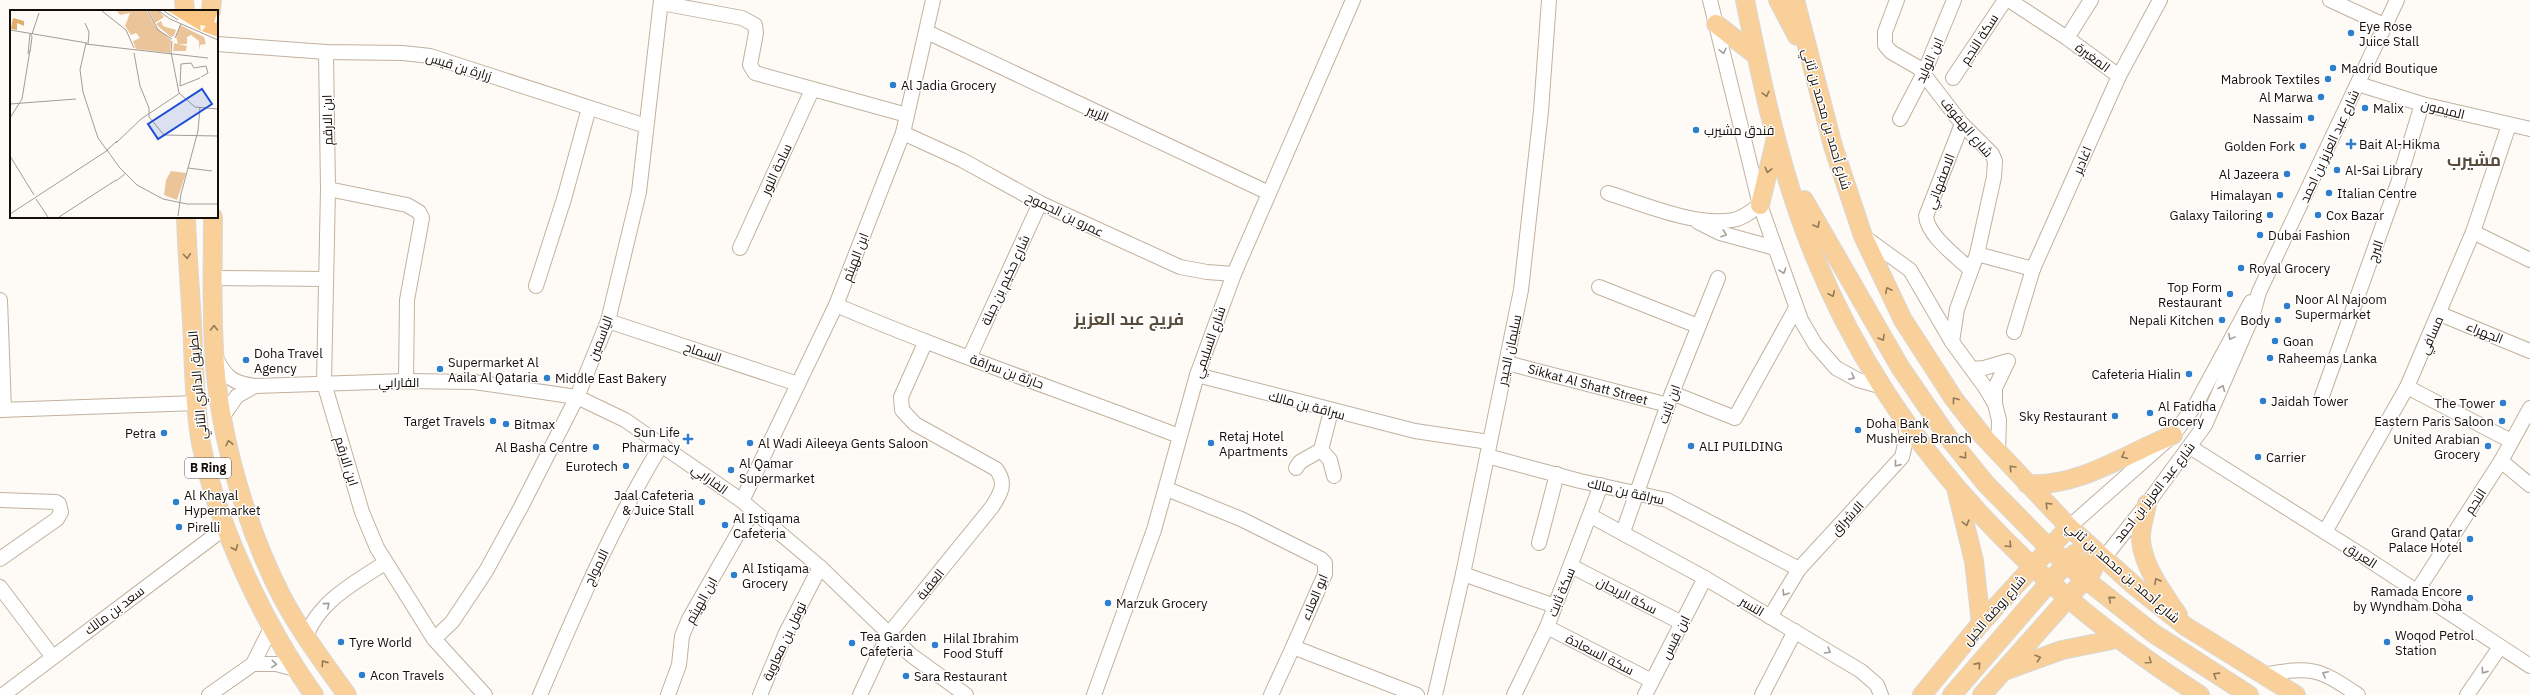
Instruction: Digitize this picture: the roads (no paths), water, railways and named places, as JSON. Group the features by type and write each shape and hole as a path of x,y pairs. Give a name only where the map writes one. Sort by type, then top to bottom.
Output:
{"main road":[{"path":"1745,0 1786,175 1800,218 1838,307 1882,387 1954,485 1980,516 2031,567 2050,585 2117,639 2189,690 2200,695"},
{"path":"1778,0 1809,58"},
{"name":"شارع أحمد بن محمد بن ثاني","path":"1795,0 1833,146 1863,236 1889,292 1928,361 1954,399 2027,484 2069,528 2103,559 2185,626 2296,695"},
{"path":"1716,24 1757,56"},
{"path":"1760,205 1779,144"},
{"path":"1779,144 1830,248 1922,400 1986,484 2048,549 2068,563 2153,633 2249,695"},
{"name":"الطريق الدائري الثاني","path":"186,218 197,403 201,443 226,527 272,626 295,669 314,695"},
{"name":"الطريق الدائري الثاني","path":"213,218 214,355 223,416 236,473 260,546 282,596 306,637 347,695"},
{"path":"2027,484 2047,484 2076,478 2173,435"},
{"path":"1954,485 1971,545 1981,623"},
{"path":"2147,504 2141,534 2144,555 2159,586 2185,626"},
{"path":"1952,695 2068,563 2075,552 2076,543 2069,528"},
{"name":"شارع روضة الخيل","path":"1922,695 1981,623 2031,567 2069,528"},
{"path":"2031,567 2046,559 2086,565 2103,559"},
{"path":"1982,695 2103,559"},
{"path":"2001,672 2062,650 2117,639"}],"street":[{"name":"ابن الهيثم","path":"742,501 836,305 903,133 934,0"},
{"name":"شارع السليمي","path":"1094,695 1167,489 1179,436 1197,375 1234,274 1353,0"},
{"name":"سليمان الحيدر","path":"1435,695 1463,574 1521,290 1541,110 1549,0"},
{"path":"1710,0 1760,205 1796,308 1815,344 1836,368 1858,380 1882,387"},
{"name":"شارع الهفوف","path":"1897,0 1885,32 1886,45 1891,52 1916,65 1924,73 1962,124 1988,148 1995,161 1994,177 1977,254 1960,300 1954,323 1952,342"},
{"name":"ابن الوليد","path":"1900,119 1924,73 1954,0"},
{"name":"سكة النجم","path":"1953,78 2005,0"},
{"name":"المغيرة","path":"2009,0 2067,38 2119,76"},
{"name":"المغيرة","path":"2067,38 2091,0"},
{"name":"اغادير","path":"2014,332 2033,269 2119,76 2160,0"},
{"path":"2330,0 2384,25"},
{"name":"شارع عبد العزيز بن احمد","path":"2103,559 2190,447 2212,410 2252,317 2259,292 2397,0"},
{"path":"661,2 742,18 750,21 755,25 756,33 751,70 761,75 907,115"},
{"name":"الياسمين","path":"434,639 452,622 486,571 577,397 608,321 639,192 661,2"},
{"name":"الزبير","path":"927,32 1269,193"},
{"name":"زرارة بن قيس","path":"218,44 326,52 403,53 430,56 646,126"},
{"name":"ابن الارقم","path":"326,52 328,189 324,383 362,512 385,563 434,639 485,695"},
{"name":"الميمون","path":"2358,84 2422,104 2530,129"},
{"name":"ساحة النور","path":"740,248 812,90"},
{"name":"البرج","path":"2322,396 2398,183 2422,104"},
{"path":"536,286 564,199 589,108"},
{"name":"الاصفهاني","path":"1962,124 1926,216 1926,223 1971,270"},
{"name":"مسافي","path":"2325,532 2407,387 2440,314 2473,232 2510,125"},
{"name":"عمرو بن الجموح","path":"903,133 962,160 1040,204 1180,267 1207,272 1234,274"},
{"path":"328,189 407,205 419,212 422,218 407,300 406,381"},
{"path":"1608,193 1689,217 1721,222 1735,220 1745,216 1760,205"},
{"name":"شارع حكيم بن جبلة","path":"970,356 1040,204"},
{"path":"1689,217 1720,233 1775,248"},
{"path":"2473,232 2530,260"},
{"path":"1863,236 1910,270 1952,342 1972,368 1995,404"},
{"path":"1977,254 2033,269"},
{"path":"214,278 326,279"},
{"name":"ابن ثابت","path":"1623,532 1670,399 1718,278"},
{"path":"1599,287 1698,326"},
{"name":"شارع عبد العزيز بن احمد","path":"2069,528 2173,435 2196,404 2243,314 2259,292"},
{"path":"0,300 2,410 197,403"},
{"path":"1928,303 1945,307 1960,300"},
{"name":"حارثة بن سراقة","path":"836,305 925,343 970,356 1179,436"},
{"name":"Sikkat Al Shatt Street","path":"1507,363 1670,399 1735,418 1796,308"},
{"name":"الجهراء","path":"2440,314 2530,351"},
{"name":"السماح","path":"608,321 798,384"},
{"name":"العقبة","path":"860,695 888,635 992,507 1003,486 1002,477 989,464 915,424 906,417 900,402 925,343"},
{"name":"الفارابي","path":"214,355 224,371 233,380 239,384 255,386 406,381 474,382 577,397 625,420 662,444 742,501 754,513 820,567 888,635 932,671 966,695"},
{"path":"1972,368 1984,368 2008,361 1995,388 1995,404 1999,420 1998,452"},
{"name":"سراقة بن مالك","path":"1197,375 1330,411 1415,431 1489,442"},
{"name":"الفارابي","path":"223,416 237,396 255,386"},
{"path":"2407,387 2511,441"},
{"name":"النجم","path":"2417,591 2501,461 2530,408"},
{"path":"1296,468 1300,462 1322,450 1330,411"},
{"name":"الاشراق","path":"1770,617 1800,569 1902,457 1907,436 1901,414"},
{"name":"الامواج","path":"540,695 614,531 634,490 662,444"},
{"name":"العريق","path":"2190,447 2417,591 2530,666"},
{"path":"1322,450 1330,460 1334,476"},
{"name":"سراقة بن مالك","path":"1487,456 1601,485 1637,492 1678,504 1800,569"},
{"path":"2501,461 2530,485"},
{"path":"1539,543 1557,474"},
{"name":"سكة ثابت","path":"1514,695 1547,627 1591,516 1601,485"},
{"name":"ابو العلاء","path":"1167,489 1266,531 1316,556 1325,563 1324,574 1293,646"},
{"path":"0,500 56,502 59,504 61,512 56,518 0,559"},
{"name":"ابن الهيثم","path":"668,695 678,664 682,636 689,619 741,528 754,513"},
{"name":"النسر","path":"1591,516 1623,532 1705,578 1795,631 1861,671 1879,690"},
{"name":"سعد بن مالك","path":"3,695 52,656 226,527"},
{"path":"306,637 313,621 324,607 355,582 385,563"},
{"name":"سكة الريحان","path":"1571,566 1682,623"},
{"name":"نوفل بن معاوية","path":"760,695 785,635 820,567"},
{"path":"1463,574 1555,606"},
{"name":"ابن قيس","path":"1645,695 1705,578"},
{"path":"0,587 52,656"},
{"path":"209,695 253,664 272,626"},
{"name":"سكة السعادة","path":"1547,627 1652,681"},
{"path":"1762,695 1795,631"},
{"path":"1271,695 1293,646 1417,695"},
{"path":"2467,695 2500,647"},
{"path":"253,664 276,664 295,669"},
{"path":"2263,675 2314,670 2331,677 2358,695"}],"place":[{"name":"Eye Rose Juice Stall","path":"2351,33"},
{"name":"Madrid Boutique","path":"2333,68"},
{"name":"Mabrook Textiles","path":"2328,79"},
{"name":"Al Jadia Grocery","path":"893,85"},
{"name":"Al Marwa","path":"2321,97"},
{"name":"Malix","path":"2365,108"},
{"name":"Nassaim","path":"2311,118"},
{"name":"فندق مشيرب","path":"1696,130"},
{"name":"Bait Al-Hikma","path":"2351,144"},
{"name":"Golden Fork","path":"2303,146"},
{"name":"Al-Sai Library","path":"2337,170"},
{"name":"Al Jazeera","path":"2287,174"},
{"name":"Italian Centre","path":"2329,193"},
{"name":"Himalayan","path":"2280,195"},
{"name":"Galaxy Tailoring","path":"2270,215"},
{"name":"Cox Bazar","path":"2318,215"},
{"name":"Dubai Fashion","path":"2260,235"},
{"name":"Royal Grocery","path":"2241,268"},
{"name":"Top Form Restaurant","path":"2230,294"},
{"name":"Noor Al Najoom Supermarket","path":"2287,306"},
{"name":"Nepali Kitchen","path":"2222,320"},
{"name":"Body","path":"2278,320"},
{"name":"Goan","path":"2275,341"},
{"name":"Raheemas Lanka","path":"2270,358"},
{"name":"Doha Travel Agency","path":"246,360"},
{"name":"Supermarket Al Aaila Al Qataria","path":"440,369"},
{"name":"Cafeteria Hialin","path":"2189,374"},
{"name":"Middle East Bakery","path":"547,378"},
{"name":"Jaidah Tower","path":"2263,401"},
{"name":"The Tower","path":"2503,403"},
{"name":"Al Fatidha Grocery","path":"2150,413"},
{"name":"Sky Restaurant","path":"2115,416"},
{"name":"Target Travels","path":"493,421"},
{"name":"Eastern Paris Saloon","path":"2502,421"},
{"name":"Bitmax","path":"506,424"},
{"name":"Doha Bank Musheireb Branch","path":"1858,430"},
{"name":"Petra","path":"164,433"},
{"name":"Sun Life Pharmacy","path":"688,439"},
{"name":"Al Wadi Aileeya Gents Saloon","path":"750,443"},
{"name":"Retaj Hotel Apartments","path":"1211,443"},
{"name":"ALI PUILDING","path":"1691,446"},
{"name":"United Arabian Grocery","path":"2488,446"},
{"name":"Al Basha Centre","path":"596,447"},
{"name":"Carrier","path":"2258,457"},
{"name":"Eurotech","path":"626,466"},
{"name":"Al Qamar Supermarket","path":"731,470"},
{"name":"Al Khayal Hypermarket","path":"176,502"},
{"name":"Jaal Cafeteria & Juice Stall","path":"702,502"},
{"name":"Al Istiqama Cafeteria","path":"725,525"},
{"name":"Pirelli","path":"179,527"},
{"name":"Grand Qatar Palace Hotel","path":"2470,539"},
{"name":"Al Istiqama Grocery","path":"734,575"},
{"name":"Ramada Encore by Wyndham Doha","path":"2470,598"},
{"name":"Marzuk Grocery","path":"1108,603"},
{"name":"Tyre World","path":"341,642"},
{"name":"Woqod Petrol Station","path":"2387,642"},
{"name":"Tea Garden Cafeteria","path":"852,643"},
{"name":"Hilal Ibrahim Food Stuff","path":"935,645"},
{"name":"Acon Travels","path":"362,675"},
{"name":"Sara Restaurant","path":"906,676"}],"district":[{"name":"مشيرب","path":"2474,160"},
{"name":"فريج عبد العزيز","path":"1129,319"}]}
